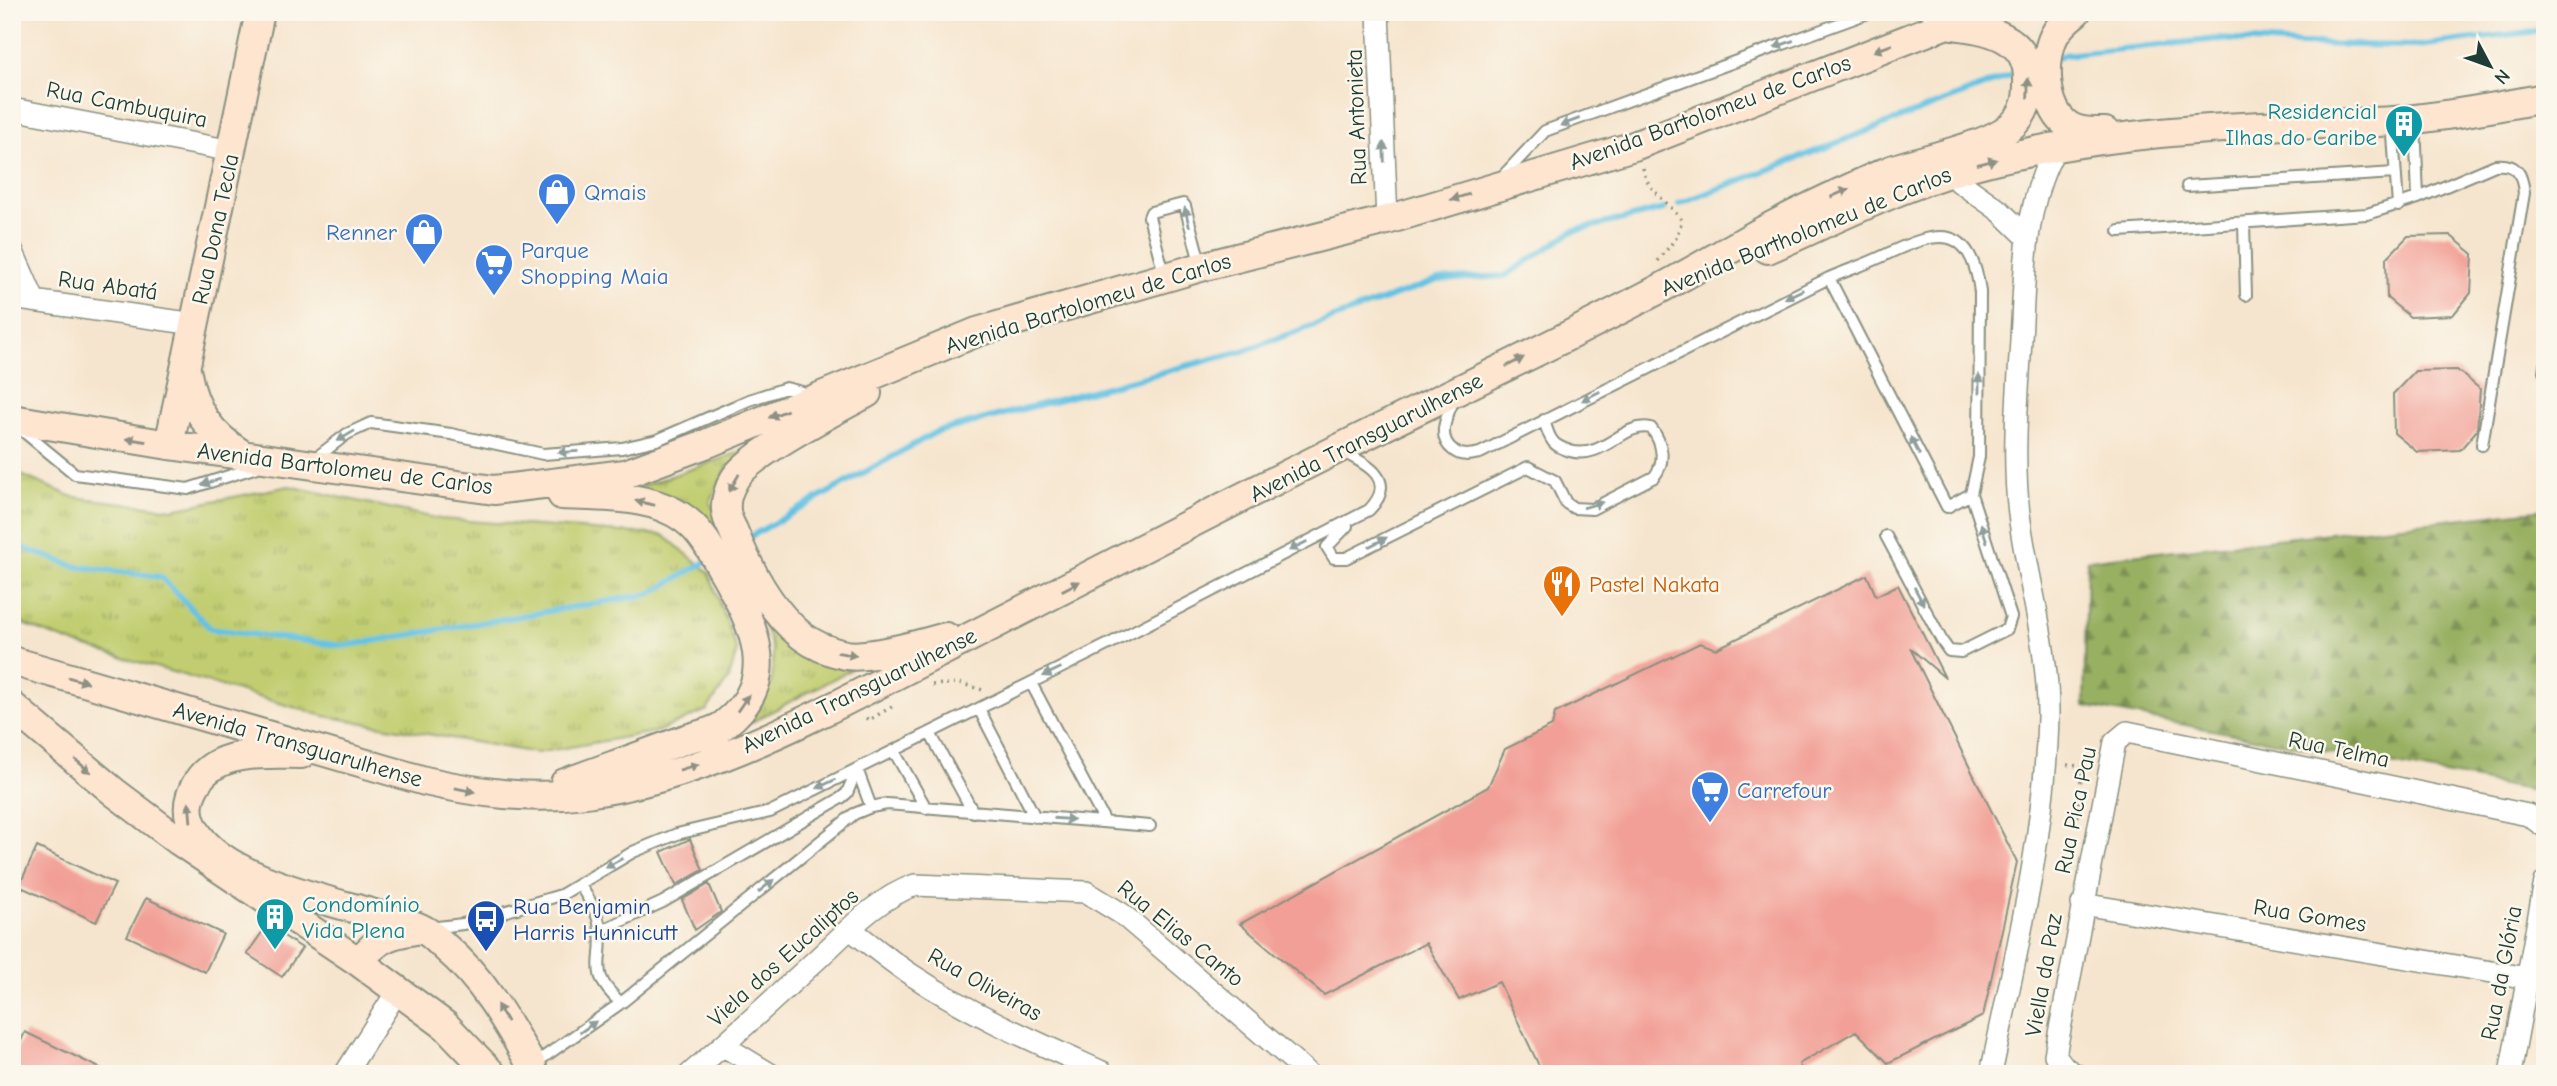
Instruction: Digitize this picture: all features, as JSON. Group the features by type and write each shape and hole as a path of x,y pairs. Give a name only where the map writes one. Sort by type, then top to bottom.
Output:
{"main road":[{"name":"Rua Dona Tecla","path":"169,445 260,12"},
{"path":"1935,18 1975,12"},
{"path":"2076,12 2054,35 2048,52 2049,98 2054,113 2071,127 2083,131 2147,134"},
{"name":"Avenida Bartolomeu de Carlos","path":"12,421 494,490 625,474 977,332 1201,267 1387,220 1634,146 1935,18"},
{"path":"1651,294 1762,231 1836,194 1900,167 1970,146 2009,128 2020,118 2028,100 2029,71 2023,57 2011,42 2000,34 1985,29 1935,18"},
{"name":"Avenida Bartholomeu de Carlos","path":"1651,294 1768,249 1889,194 1996,159 2147,134 2233,127 2403,120 2545,98"},
{"name":"Avenida Transguarulhense","path":"12,661 328,754 476,792 527,797 587,793 650,779 714,759 858,694 1338,449 1651,294"},
{"path":"977,332 764,452 735,477 728,494 726,512 740,548 765,594 791,626 819,647 848,655 863,655 934,640 1038,603"},
{"path":"186,368 196,408 205,424 244,456"},
{"path":"494,490 636,500 664,508 686,520 708,544 748,615 756,641 758,664 754,685 743,705 724,726 527,797"},
{"path":"12,706 114,792 178,841 359,962 497,1062 532,1070"},
{"path":"328,754 249,755 212,767 199,779 190,795 187,810 191,825 201,840 220,859 235,867 274,883 424,929 458,958 496,1002 532,1070"},
{"path":"359,962 381,939 393,934 424,929"},
{"path":"446,1026 492,1074"}],"street":[{"name":"Rua Antonieta","path":"1378,12 1387,220"},
{"name":"Rua Cambuquira","path":"12,108 232,151"},
{"path":"1991,1074 2029,891 2041,804 2048,720 2047,663 2019,513 2014,449 2028,238 2044,169 2056,148"},
{"path":"1947,173 2000,211 2028,238"},
{"path":"12,250 23,299"},
{"name":"Rua Abatá","path":"23,299 195,324"},
{"name":"Rua Telma","path":"2127,732 2528,815 2542,824"},
{"name":"Rua Pica Pau","path":"2082,904 2115,742 2127,732"},
{"name":"Rua da Glória","path":"2510,1074 2545,882"},
{"name":"Viela dos Eucaliptos","path":"690,1074 850,929 890,897 915,885"},
{"name":"Rua Elias Canto","path":"915,885 1086,892 1122,914 1309,1074"},
{"name":"Rua Gomes","path":"2082,904 2528,978"},
{"name":"Viella da Paz","path":"2075,1074 2065,1068 2055,1055 2082,904"},
{"name":"Rua Oliveiras","path":"850,929 913,976 950,999 1024,1037 1102,1072"},
{"path":"345,1074 398,990"},
{"path":"724,1046 770,1074"}],"lane":[{"path":"1492,188 1545,131 1871,12"},
{"path":"2398,206 2395,173 2403,120"},
{"path":"2403,120 2418,198"},
{"path":"2119,231 2367,214 2398,206 2495,165 2507,164 2516,169 2523,181 2524,193 2482,445"},
{"path":"2187,186 2395,173"},
{"path":"1165,277 1149,217 1151,212 1183,204 1185,206 1201,267"},
{"path":"2244,223 2246,295"},
{"path":"1458,391 1444,425 1444,438 1449,447 1458,454 1480,453 1829,278 1903,246 1939,235 1959,242 1977,269 1980,292 1979,457 1971,494 2011,617 2007,629 1961,652 1949,651 1886,536"},
{"path":"1829,278 1947,507 1971,494"},
{"path":"308,464 348,434 371,423 451,434 543,454 622,448 657,440 750,400 786,388 820,397"},
{"path":"1338,449 1366,464 1378,478 1381,491 1377,501 1337,534 1327,547 1334,558 1346,558 1528,467 1555,481 1566,503 1574,508 1592,509 1654,477 1661,468 1663,458 1651,428 1637,427 1599,450 1579,454 1552,441 1544,420"},
{"path":"12,421 75,474 188,489 276,460"},
{"path":"424,929 463,924 561,895 633,852 677,834 771,812 979,709 1369,509"},
{"path":"1031,682 1105,822"},
{"path":"979,709 1035,817"},
{"path":"930,733 973,812"},
{"path":"894,751 926,808"},
{"path":"857,769 870,807"},
{"path":"600,932 663,902 841,798 847,793 857,769"},
{"path":"532,1070 621,1003 855,814 870,807 887,804 1150,826"},
{"path":"579,884 598,921 600,978 621,1003"}],"path":[{"path":"1634,146 1649,186 1668,202 1682,221 1675,238 1657,262"},
{"path":"928,684 959,683 982,690"},
{"path":"2044,764 2081,767 2076,824"}],"green space":[{"path":"755,447 726,469 710,502 766,606 790,633 850,670 750,723 772,682 773,651 760,612 698,510 666,497 622,493"},
{"path":"12,471 73,497 173,509 289,486 440,519 663,535 709,572 737,651 729,678 707,710 659,731 537,753 324,716 76,644 12,620"},
{"path":"2545,509 2545,793 2084,706 2087,560"}],"building":[{"path":"2450,235 2473,254 2471,293 2453,315 2410,317 2387,298 2386,259 2408,236"},
{"path":"2457,370 2480,389 2477,430 2460,450 2417,452 2394,433 2393,394 2415,371"},
{"name":"Carrefour","path":"1867,575 1876,596 1898,585 1945,678 1910,648 2017,862 1983,1016 1888,1063 1856,1031 1799,1064 1803,1074 1543,1074 1499,982 1459,1000 1426,943 1324,995 1240,924 1488,787 1505,749 1552,726 1555,713 1700,643 1716,649"},
{"path":"690,839 703,870 676,885 661,852"},
{"path":"37,847 115,884 96,922 19,886"},
{"path":"709,884 721,912 695,930 682,900"},
{"path":"146,898 223,934 205,972 127,936"},
{"name":"Condomínio Vida Plena","path":"267,925 302,948 282,977 247,954"},
{"path":"25,1032 112,1074 12,1074 12,1060"}],"waterway":[{"path":"2056,58 2218,39 2418,46 2545,30"},
{"path":"1679,204 2020,72"},
{"path":"746,539 936,432 1243,351 1438,280 1505,276 1573,231 1664,209"},
{"path":"12,544 74,566 161,577 211,629 344,646 650,594 709,560"}],"place":[{"name":"Residencial Ilhas do Caribe","path":"2404,158"},
{"name":"Qmais","path":"557,226"},
{"name":"Renner","path":"424,266"},
{"name":"Parque Shopping Maia","path":"494,297"},
{"name":"Pastel Nakata","path":"1562,618"},
{"name":"Carrefour","path":"1710,824"},
{"name":"Condomínio Vida Plena","path":"275,951"},
{"name":"Rua Benjamin Harris Hunnicutt","path":"486,953"}]}
